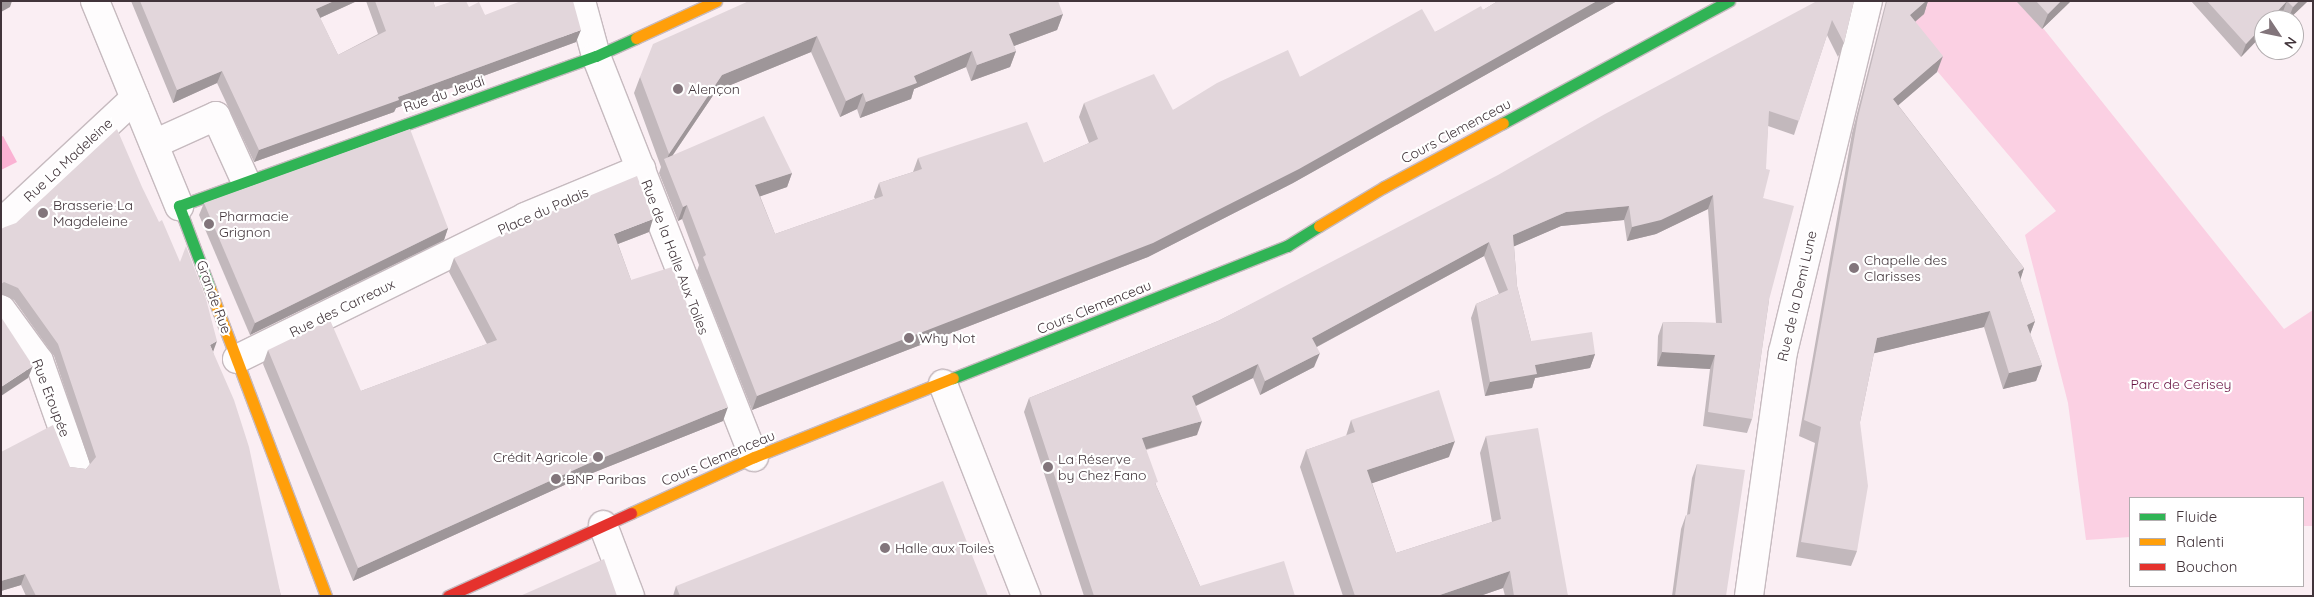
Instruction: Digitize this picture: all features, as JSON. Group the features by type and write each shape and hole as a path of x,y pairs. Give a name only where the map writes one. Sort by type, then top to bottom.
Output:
{"street":[{"name":"Grande Rue","path":"95,1 179,206 326,596"},
{"name":"Rue de la Halle Aux Toiles","path":"581,1 596,56 754,457"},
{"name":"Rue du Jeudi","path":"179,206 245,180 596,56 716,1"},
{"name":"Cours Clemenceau","path":"448,596 754,457 943,384 1287,246 1384,187 1729,1"},
{"name":"Rue de la Demi Lune","path":"1749,596 1783,352 1868,1"},
{"name":"Rue La Madeleine","path":"1,223 135,98"},
{"path":"154,144 216,116 245,180"},
{"name":"Place du Palais","path":"447,257 525,217 640,169"},
{"name":"Rue des Carreaux","path":"236,359 447,257"},
{"name":"Rue Etoupée","path":"1,308 39,361 76,466"},
{"path":"943,384 1026,596"},
{"path":"603,525 630,596"}],"green space":[{"name":"Parc de Cerisey","path":"1915,1 2016,1 2043,28 2284,329 2313,310 2313,526 2304,526 2304,497 2129,497 2129,537 2086,540 2068,403 2025,235 2056,211 1904,32"}],"shaded area":[{"path":"3,136 17,162 1,170 1,137"}],"building":[{"path":"140,1 334,1 316,9 338,55 386,31 375,1 433,1 435,7 453,1 466,1 469,7 479,2 485,15 521,1 573,1 581,30 398,97 399,100 259,150 222,71 177,90"},
{"path":"749,1 1058,1 1063,14 1009,34 1016,51 977,65 972,51 914,76 917,83 866,102 863,93 846,101 817,36 722,75 669,154 640,77 653,44"},
{"path":"1498,1 1597,1 1299,169 1153,243 757,396 703,257 706,255 687,205 683,207 664,159 764,116 792,173 755,185 775,234 883,196 879,183 922,169 918,158 1027,122 1044,163 1098,139 1084,103 1154,74 1173,110 1217,83 1288,50 1300,77 1422,9 1435,32 1481,6 1483,10"},
{"path":"1817,1 1854,1 1844,43 1832,20 1799,121 1769,111 1766,169 1770,170 1763,198 1794,206 1769,300 1752,419 1708,412 1715,355 1662,352 1663,322 1722,323 1713,195 1661,220 1632,227 1629,206 1566,212 1513,235 1517,286 1531,341 1592,332 1595,354 1535,365 1537,374 1490,382 1476,304 1508,290 1489,242 1312,338 1320,353 1265,381 1258,364 1192,396 1202,421 1142,438 1158,482 1155,483 1200,586 1284,561 1295,596 1094,596 1029,398 1218,321 1498,175 1605,114"},
{"path":"1887,1 1926,1 1910,15 1943,56 1893,99 2024,268 2018,272 2035,321 2027,325 2042,365 2009,373 1990,311 1877,338 1860,422 1868,486 1857,551 1801,542 1821,427 1804,420 1858,117"},
{"path":"2036,1 2061,1 2048,14"},
{"path":"2207,1 2287,1 2278,10 2254,10 2254,36 2246,44"},
{"path":"2287,1 2299,1 2293,7"},
{"path":"117,129 142,187 159,222 162,220 180,262 186,246 206,299 217,341 210,345 234,400 249,447 281,596 36,596 25,574 1,581 1,452 53,425 70,467 86,469 96,457 58,344 18,288 4,282 1,284 1,229 16,223"},
{"path":"410,129 448,228 255,323 204,203"},
{"path":"637,176 653,219 614,234 631,280 672,267 728,407 585,465 358,568 268,350 330,320 361,391 497,340 454,258 536,218"},
{"path":"1,317 33,366 1,387"},
{"path":"1439,390 1455,441 1367,470 1396,553 1501,519 1486,436 1538,428 1568,596 1514,596 1510,571 1437,596 1355,596 1306,450 1355,432 1351,420"},
{"path":"1697,464 1745,470 1726,596 1675,596 1686,515 1690,514"},
{"name":"Halle aux Toiles","path":"943,481 988,596 680,596 676,586"},
{"path":"604,559 617,596 520,596"}],"traffic: fast":[{"path":"1503,123 1729,1"},
{"path":"210,289 179,206 596,56 636,38"},
{"path":"953,378 1287,246 1319,226"}],"traffic: slow":[{"path":"636,38 716,1"},
{"path":"1319,226 1384,187 1503,123"},
{"path":"210,289 326,596"},
{"path":"631,513 754,457 953,378"}],"traffic: jam":[{"path":"448,596 631,513"}],"place":[{"name":"Alençon","path":"678,89"},
{"name":"Brasserie La Magdeleine","path":"43,213"},
{"name":"Pharmacie Grignon","path":"209,224"},
{"name":"Chapelle des Clarisses","path":"1854,268"},
{"name":"Why Not","path":"909,338"},
{"name":"Crédit Agricole","path":"598,457"},
{"name":"La Réserve by Chez Fano","path":"1048,467"},
{"name":"BNP Paribas","path":"556,479"},
{"name":"Halle aux Toiles","path":"885,548"}]}
